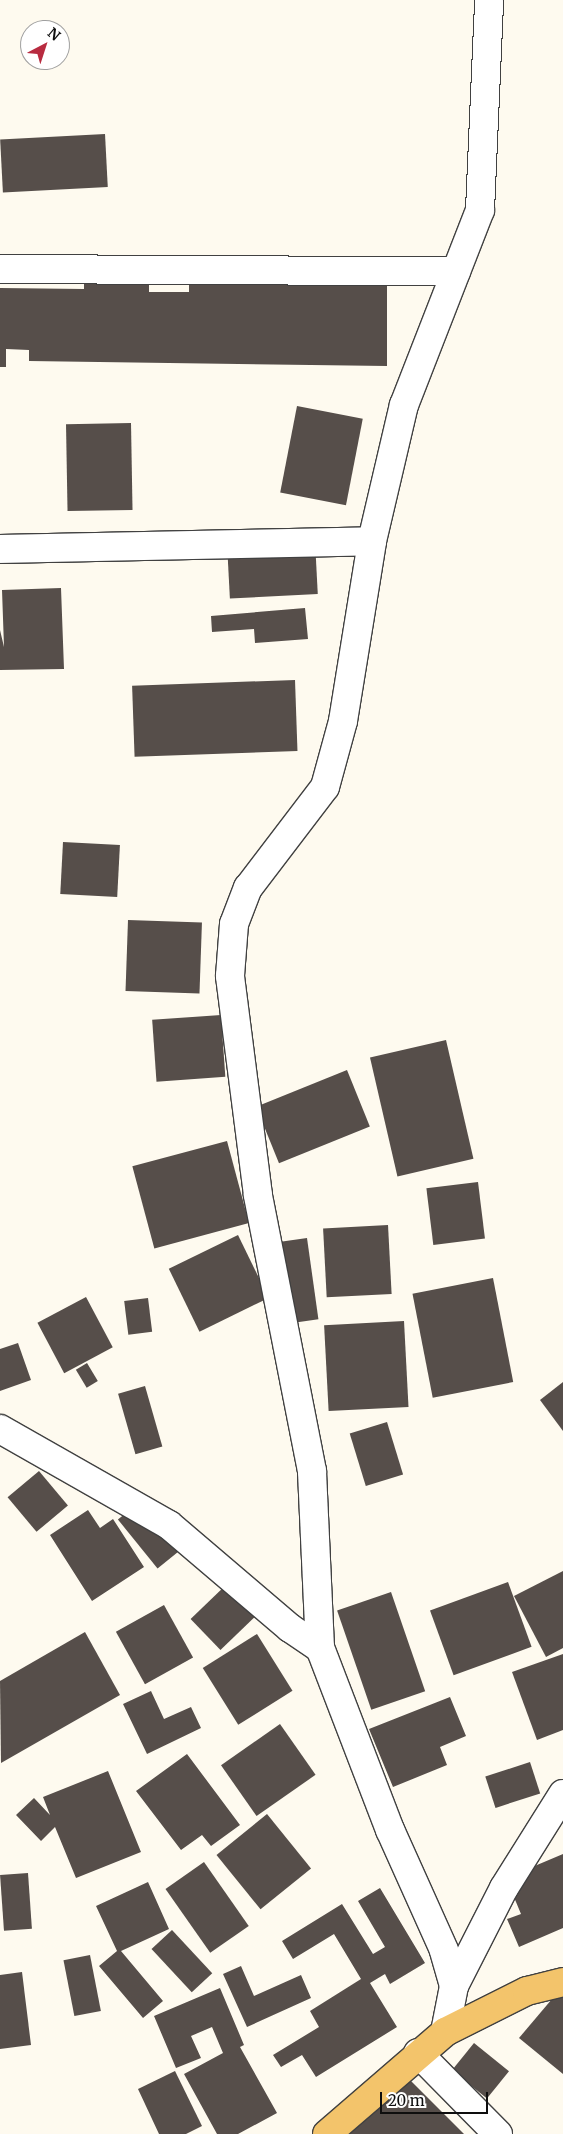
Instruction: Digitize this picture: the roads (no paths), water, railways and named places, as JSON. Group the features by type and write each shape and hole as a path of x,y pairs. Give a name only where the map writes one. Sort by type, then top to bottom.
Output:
{"main road":[{"path":"327,2134 418,2053 445,2032 528,1991 563,1982"}],"street":[{"path":"454,1986 444,1950 390,1830 320,1648 312,1470 258,1195 230,976 234,924 248,888 326,787 343,720 372,541 404,405 480,210 489,0"},
{"path":"0,269 456,271"},
{"path":"0,548 372,541"},
{"path":"0,1429 169,1525 290,1628 320,1648"},
{"path":"445,2032 454,1986 504,1888 563,1794"},
{"path":"418,2053 498,2134"}]}
